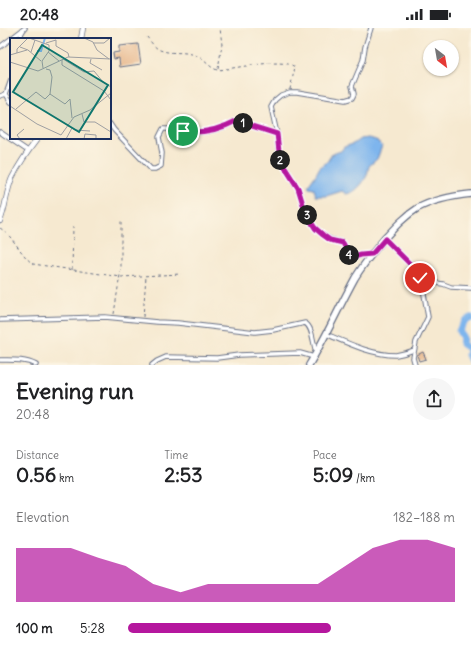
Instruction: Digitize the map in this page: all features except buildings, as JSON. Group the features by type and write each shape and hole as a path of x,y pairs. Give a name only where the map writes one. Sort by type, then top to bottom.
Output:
{"main road":[{"path":"309,365 356,278 372,254 406,216 434,201 450,196 471,194"}],"street":[{"path":"22,38 21,34 25,28"},
{"path":"12,38 25,28"},
{"path":"81,38 83,28"},
{"path":"371,28 365,47 363,60 352,86 354,94 352,98 346,100 304,92 290,92 281,95 272,103 272,112 277,134 280,160 298,188 304,209 315,228 330,240 339,241 344,244 351,258 372,254"},
{"path":"0,47 10,39"},
{"path":"6,94 10,83"},
{"path":"0,96 6,94"},
{"path":"6,94 10,100"},
{"path":"111,125 151,169 161,166 162,153 159,137 163,129 173,128 195,133 206,132 236,121 277,134"},
{"path":"0,132 10,139"},
{"path":"10,139 28,151"},
{"path":"0,221 12,179 28,151 37,139"},
{"path":"385,239 414,268 420,278 428,316 420,330 416,342 413,358 415,365"},
{"path":"420,278 429,282 451,287 471,288"},
{"path":"0,320 66,317 113,318 178,323 255,332 273,330 305,323 310,329 315,355 300,353 240,355 217,358 166,357 157,360 152,365"},
{"path":"326,334 351,345 375,352 396,355 414,350"},
{"path":"0,360 32,362 36,365"}],"path":[{"path":"217,70 222,45 220,28"},
{"path":"147,37 160,50 186,52 197,56 205,61 211,68 217,70 275,62 292,64 295,67 290,92"},
{"path":"113,318 121,277 121,221"},
{"path":"72,226 72,270"},
{"path":"0,228 11,238 27,260 33,264 121,277 181,274"},
{"path":"143,321 146,276"}],"water":[{"path":"368,138 376,140 382,146 377,159 369,166 367,175 361,185 356,190 346,194 342,191 326,196 316,196 314,189 309,188 308,186 320,167 327,162 332,154 341,151 344,147 353,144 360,139"}],"waterway":[{"path":"471,318 465,321 459,331 463,338 462,344 469,349 468,355 471,361"}],"route":[{"path":"183,131 195,133 206,132 225,127 236,121 277,134 278,154 280,160 300,191 304,209 313,225 330,240 343,243 346,246 351,258 372,254 385,239 414,268 420,278"}]}
